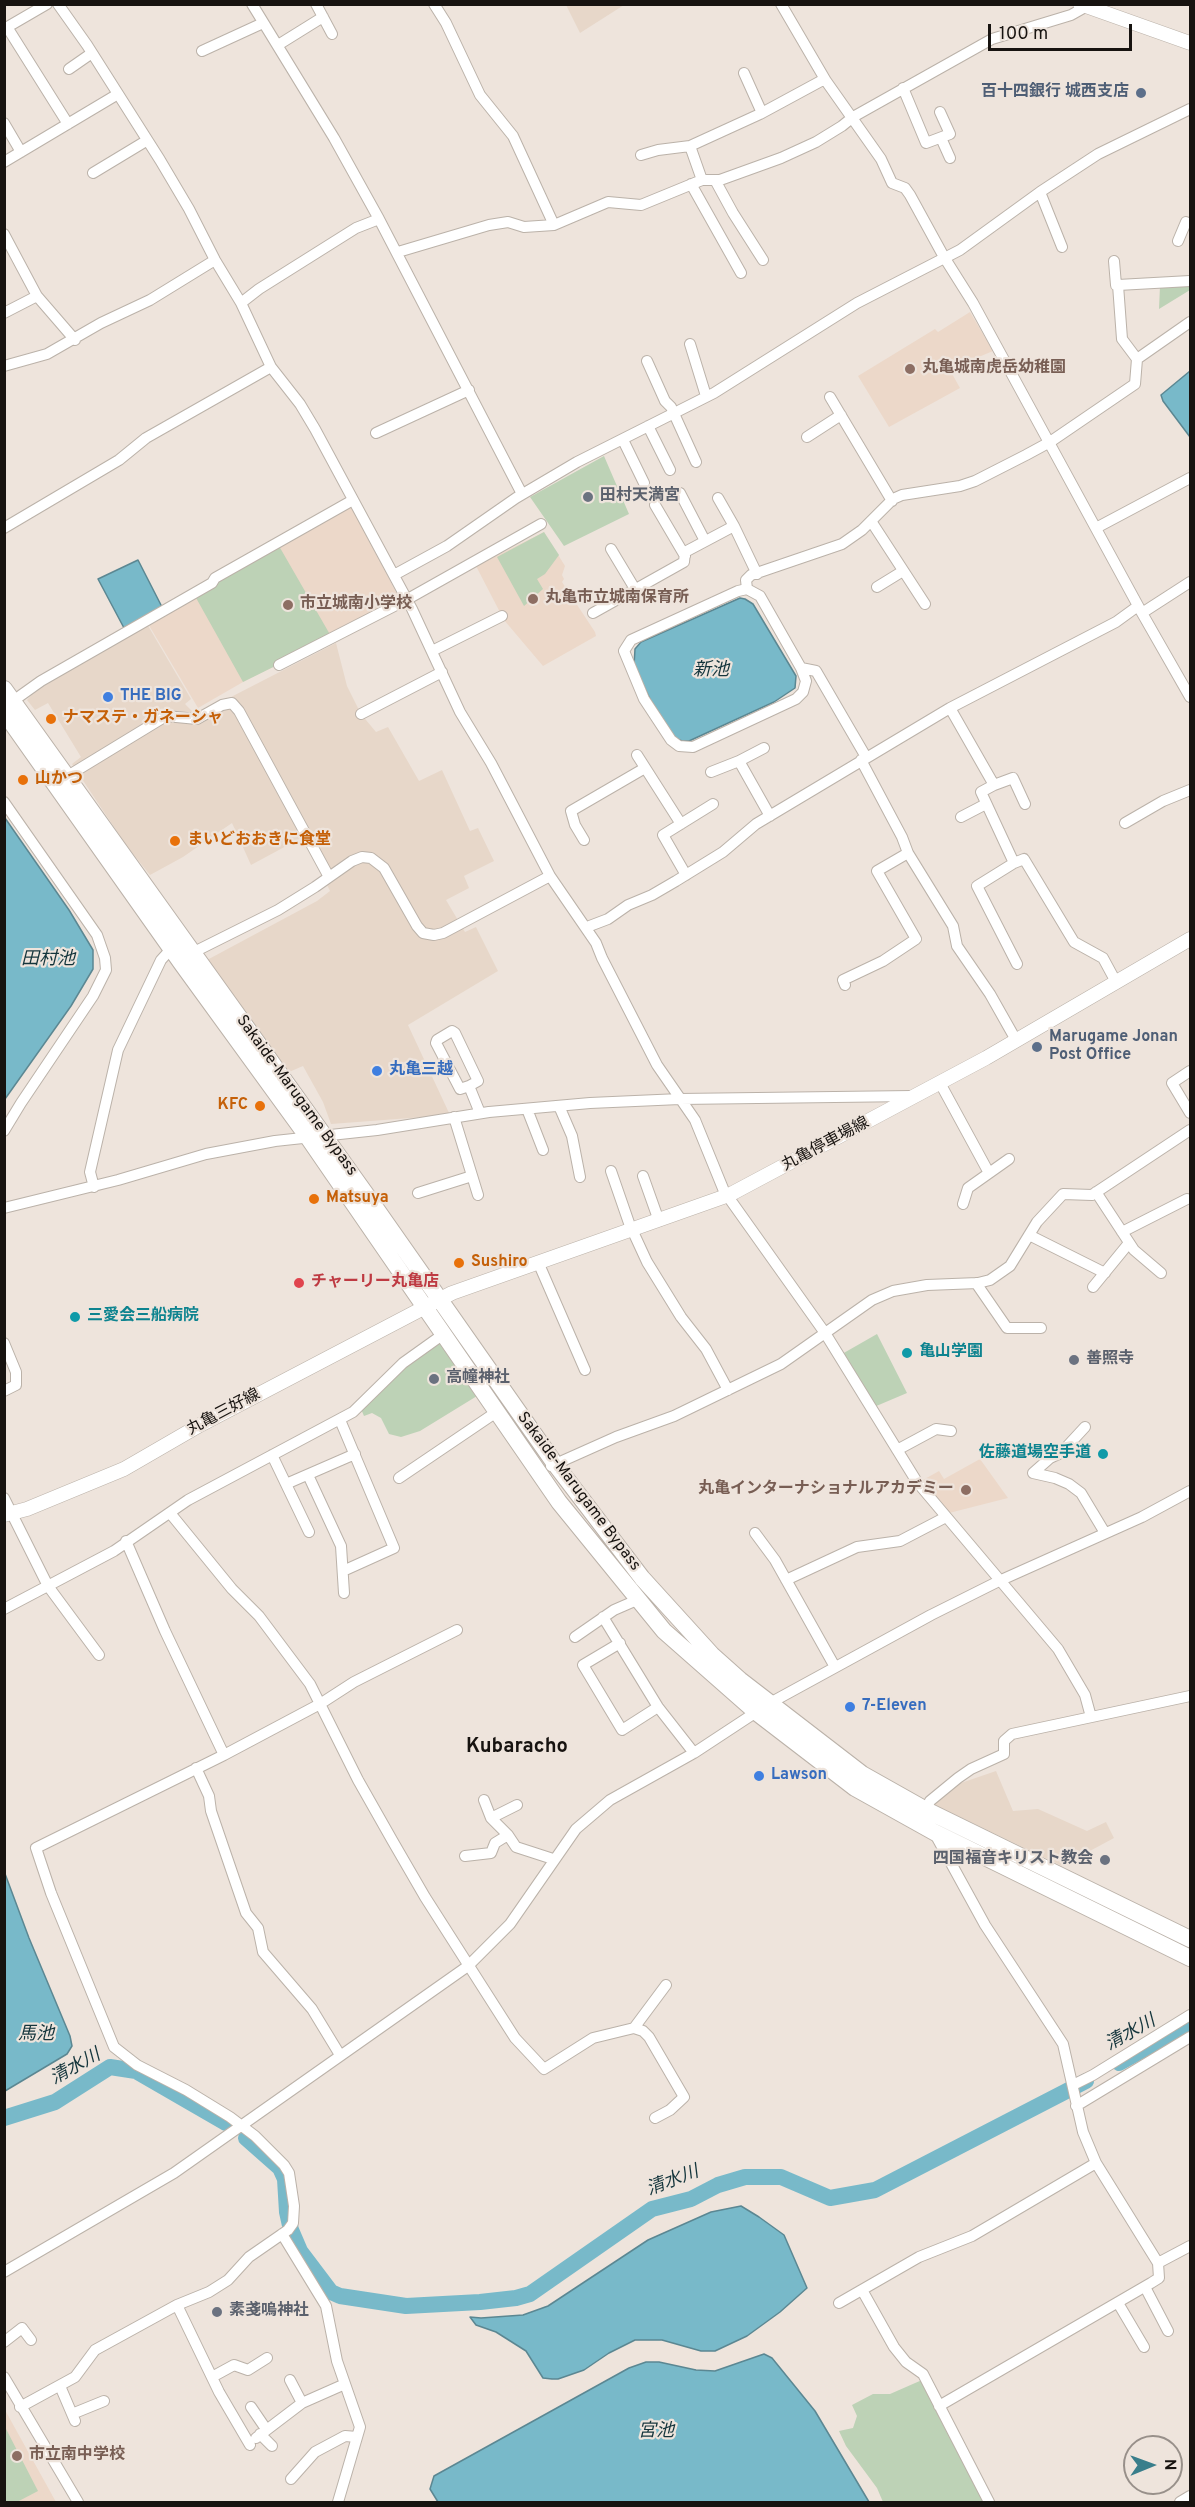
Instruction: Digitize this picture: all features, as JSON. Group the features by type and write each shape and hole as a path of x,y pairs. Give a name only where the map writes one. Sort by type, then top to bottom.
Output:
{"highway":[{"name":"Sakaide-Marugame Bypass","path":"7,701 171,949 315,1135"},
{"name":"Sakaide-Marugame Bypass","path":"61,780 192,953 431,1303 606,1534 681,1622 763,1708 862,1774 926,1810 1191,1939"},
{"name":"Sakaide-Marugame Bypass","path":"431,1303 445,1333 538,1472 589,1541 664,1631 763,1708 855,1788 934,1832 1191,1958"}],"main road":[{"path":"1083,5 1166,33 1191,44"},
{"path":"1166,33 1191,39"},
{"name":"丸亀停車場線","path":"431,1303 538,1262 729,1195 919,1095 1191,939"},
{"name":"丸亀三好線","path":"8,1514 124,1469 200,1425 431,1303"}],"street":[{"path":"47,4 6,28 68,124"},
{"path":"58,4 92,53 189,209 214,260 241,303 271,368 300,404 394,575 460,712 491,763 550,876 587,927 657,1065 695,1120 724,1191 825,1333 917,1482 1058,1649 1084,1695 1091,1717"},
{"path":"252,4 334,138 398,252 522,494"},
{"path":"315,4 332,34"},
{"path":"434,4 446,23 480,95 513,136 554,225"},
{"path":"781,4 825,81 881,159 892,183 905,188 910,195 944,257 973,303 1140,609 1191,697"},
{"path":"398,252 489,225 508,222 524,227 554,225 608,202 641,205 702,180 715,180 781,158 816,142 853,117 992,39 1071,15 1083,5"},
{"path":"278,45 323,17"},
{"path":"202,51 222,47 263,23"},
{"path":"69,69 92,53"},
{"path":"744,73 762,113"},
{"path":"640,155 690,146 825,81"},
{"path":"903,88 926,143 950,134 940,112"},
{"path":"4,162 118,94"},
{"path":"394,575 447,546 522,494 577,462 706,396 857,303 960,250 1040,192 1098,154 1191,109"},
{"path":"4,123 21,152"},
{"path":"941,138 950,158"},
{"path":"93,173 146,141"},
{"path":"690,146 702,180"},
{"path":"715,180 763,260"},
{"path":"691,184 741,273"},
{"path":"1040,192 1062,247"},
{"path":"241,303 356,228 379,219"},
{"path":"4,234 37,296 75,340"},
{"path":"4,366 47,354 75,340 102,323 175,286 214,260"},
{"path":"747,589 746,580 751,575 842,544 902,495 960,486 975,481 1050,442 1135,384 1137,359 1122,339 1114,261"},
{"path":"1118,285 1191,281"},
{"path":"4,313 37,296"},
{"path":"1137,359 1191,322"},
{"path":"690,344 706,396"},
{"path":"647,361 696,462"},
{"path":"4,528 118,460 146,438 271,368"},
{"path":"376,433 469,390"},
{"path":"830,397 892,501"},
{"path":"807,437 841,415"},
{"path":"648,426 670,470"},
{"path":"623,440 644,483"},
{"path":"1096,528 1191,478"},
{"path":"680,493 705,541"},
{"path":"718,498 757,574"},
{"path":"7,701 212,583 215,578 353,500"},
{"path":"655,506 685,556"},
{"path":"871,521 925,604"},
{"path":"279,665 406,600 541,524"},
{"path":"593,613 684,562 685,552 734,526"},
{"path":"611,549 635,589"},
{"path":"877,587 903,571"},
{"path":"587,927 608,919 623,908 652,895 686,875 723,852 756,824 950,708 1191,582"},
{"path":"747,589 760,596 801,668 806,681 803,692 796,699 693,747 680,746 671,740 644,699 624,651 631,640 747,589"},
{"path":"432,651 502,616"},
{"path":"801,668 816,670 863,759 908,853 953,926 957,946 990,994 1016,1040"},
{"path":"360,714 442,672"},
{"path":"61,780 166,716 197,719 222,705 232,704 239,711 329,877"},
{"path":"950,708 994,785"},
{"path":"711,772 764,748"},
{"path":"636,755 681,824"},
{"path":"739,760 770,816"},
{"path":"584,840 575,825 571,811 645,768"},
{"path":"1014,863 981,792 1012,778 1025,804"},
{"path":"1125,824 1163,801 1191,790"},
{"path":"4,802 97,935 105,958 106,970 93,996 4,1131"},
{"path":"686,875 663,835 713,804"},
{"path":"961,817 986,804"},
{"path":"845,985 843,980 883,961 916,939 877,871 908,853"},
{"path":"192,953 278,910 352,861 362,857 370,858 384,868 417,926 423,933 434,935 442,933 550,876"},
{"path":"1017,964 977,886 1024,859 1074,942 1103,958 1116,982"},
{"path":"94,1187 90,1172 118,1050 161,960 171,949"},
{"path":"452,1031 478,1081 469,1086 460,1089 436,1043 436,1040 452,1031"},
{"path":"1191,1071 1172,1083 1191,1113"},
{"path":"940,1083 989,1173"},
{"path":"469,1086 480,1113"},
{"path":"4,1208 94,1187 206,1154 315,1135 377,1130 480,1113 680,1099 919,1095"},
{"path":"4,1124 21,1103"},
{"path":"559,1106 572,1136 580,1178"},
{"path":"527,1109 543,1150"},
{"path":"454,1117 478,1195"},
{"path":"538,1472 616,1437 674,1416 781,1364 872,1300 893,1292 927,1285 976,1283 990,1280 1010,1266 1037,1222 1063,1194 1083,1196 1096,1192 1191,1130"},
{"path":"963,1204 968,1188 1009,1159"},
{"path":"611,1171 647,1262 681,1317 706,1349 728,1390"},
{"path":"418,1193 472,1176"},
{"path":"643,1176 659,1221"},
{"path":"1096,1192 1129,1244 1161,1273"},
{"path":"1122,1232 1187,1199"},
{"path":"1029,1235 1105,1273"},
{"path":"1093,1287 1129,1244"},
{"path":"538,1262 585,1370"},
{"path":"976,1283 1007,1328 1041,1328"},
{"path":"4,1609 114,1551 170,1513 353,1412 403,1363 445,1333"},
{"path":"4,1343 16,1372 16,1385 4,1391"},
{"path":"399,1478 498,1411"},
{"path":"340,1420 394,1548 343,1571"},
{"path":"1085,1427 1061,1453 1050,1458 1033,1473 1062,1481 1081,1492 1105,1533"},
{"path":"897,1450 936,1429 951,1431"},
{"path":"286,1484 355,1454"},
{"path":"272,1455 309,1532"},
{"path":"308,1475 341,1546 345,1593"},
{"path":"4,2272 174,2173 468,1966 510,1924 576,1829 610,1800 694,1753 763,1708 835,1667 999,1581 1142,1517 1191,1491"},
{"path":"4,1498 8,1514 48,1586 99,1655"},
{"path":"170,1513 232,1589 259,1616 310,1684 380,1820 468,1966 515,2038 544,2069 593,2038 634,2028 643,2031 650,2037 684,2097 670,2110 655,2118"},
{"path":"786,1580 858,1547 900,1541 946,1517"},
{"path":"755,1533 775,1560 835,1667"},
{"path":"126,1541 224,1755"},
{"path":"576,1637 603,1617 637,1600"},
{"path":"603,1617 658,1707 694,1753"},
{"path":"20,2407 75,2378 96,2350 177,2305 209,2292 228,2280 249,2257 288,2229 294,2206 289,2173 255,2136 230,2117 186,2090 137,2065 114,2047 51,1893 36,1848 224,1755 321,1704 354,1682 457,1630"},
{"path":"620,1643 583,1665 622,1730 658,1707"},
{"path":"926,1810 930,1800 958,1778 971,1769 1004,1754 1004,1742 1012,1734 1191,1696"},
{"path":"196,1768 209,1796 211,1811 246,1913 258,1928 263,1952 312,2009 340,2055"},
{"path":"484,1800 491,1818 516,1847 553,1859"},
{"path":"491,1818 517,1805"},
{"path":"934,1832 985,1925 1063,2044 1083,2132 1096,2163 1158,2263 1159,2278 939,2406"},
{"path":"465,1856 491,1853 495,1843 508,1835"},
{"path":"634,2028 666,1985"},
{"path":"1073,2085 1112,2064 1191,2015"},
{"path":"1076,2106 1191,2037"},
{"path":"1179,2045 1191,2050"},
{"path":"839,2303 919,2257 972,2236 1096,2163"},
{"path":"288,2229 326,2306 337,2361 360,2427 338,2502"},
{"path":"1158,2263 1191,2246"},
{"path":"1144,2287 1168,2331"},
{"path":"862,2290 894,2347 906,2362 922,2374 989,2502"},
{"path":"1118,2302 1144,2347"},
{"path":"177,2305 212,2378 258,2437 272,2446"},
{"path":"4,2342 22,2328 32,2340"},
{"path":"212,2378 234,2366 248,2370 267,2358"},
{"path":"4,2377 78,2502"},
{"path":"290,2380 302,2403"},
{"path":"258,2437 302,2403 345,2384"},
{"path":"60,2386 73,2418 105,2401"},
{"path":"251,2407 258,2437"},
{"path":"291,2480 315,2452 342,2437 357,2437"},
{"path":"1179,2502 1191,2496"}],"shaded area":[{"path":"566,5 624,5 580,33"},
{"name":"丸亀城南虎岳幼稚園","path":"970,312 993,351 962,364 951,372 960,388 889,427 858,376 935,329 938,332"},
{"name":"市立城南小学校","path":"349,506 353,509 401,602 243,682 198,708 147,622 98,579 138,560 162,607"},
{"name":"丸亀市立城南保育所","path":"544,532 565,566 562,582 596,636 543,666 504,620 476,566"},
{"path":"147,624 191,699 185,704 196,715 336,643 347,686 361,714 376,732 388,727 419,781 442,770 470,831 478,828 494,861 464,876 469,888 446,900 465,932 476,927 498,971 408,1025 450,1115 331,1124 323,1102 303,1066 289,1072 207,960 317,901 330,891 303,837 251,865 232,823 183,857 150,875 126,845 72,764 81,757 48,703 35,710 27,700 35,691"},
{"name":"丸亀インターナショナルアカデミー","path":"980,1459 1008,1498 949,1513 923,1480 939,1471 944,1479"},
{"path":"996,1771 1013,1811 1038,1809 1087,1831 1106,1822 1114,1838 1062,1866 933,1804 935,1800 961,1783"},
{"name":"市立南中学校","path":"5,2410 56,2502 5,2502"}],"green space":[{"path":"1190,284 1190,290 1159,309 1160,286"},
{"path":"604,456 629,514 564,546 530,497"},
{"path":"544,532 559,555 545,574 537,579 543,589 524,606 497,557"},
{"path":"279,546 332,638 243,682 195,596"},
{"path":"877,1334 907,1393 874,1407 842,1354"},
{"path":"439,1342 477,1396 420,1431 401,1437 389,1434 381,1418 372,1413 364,1416 361,1409 404,1367"},
{"path":"922,2380 985,2502 883,2502 877,2488 846,2446 839,2431 853,2428 857,2416 852,2405 873,2394 890,2394"},
{"path":"4,2425 38,2491 17,2502 5,2502"}],"water":[{"path":"1190,371 1190,437 1161,395"},
{"path":"138,560 162,607 124,628 98,579"},
{"name":"新池","path":"740,598 753,604 796,676 795,688 774,702 689,741 675,738 651,701 634,666 635,649 641,642"},
{"name":"田村池","path":"5,818 69,910 93,950 93,969 71,1006 5,1099"},
{"name":"馬池","path":"4,1871 72,2046 67,2054 5,2091"},
{"path":"741,2206 784,2235 807,2288 780,2312 747,2336 715,2351 701,2351 662,2340 635,2340 609,2353 584,2370 558,2379 543,2378 526,2351 496,2332 476,2325 470,2317 523,2315 548,2306 648,2240 711,2212"},
{"name":"宮池","path":"764,2354 772,2358 815,2411 869,2502 438,2502 430,2489 434,2476 629,2368 646,2362 659,2362 696,2370 715,2371"}],"waterway":[{"name":"清水川","path":"1119,2063 1190,2024"},
{"name":"清水川","path":"4,2118 55,2102 110,2067 136,2071 226,2123"},
{"name":"清水川","path":"246,2138 280,2168 285,2179 287,2212 291,2230 300,2251 331,2292 340,2296 406,2306 480,2302 530,2294 652,2209 691,2199 718,2185 745,2177 781,2177 830,2198 875,2190 1086,2081"}],"place":[{"name":"百十四銀行 城西支店","path":"1141,93"},
{"name":"丸亀城南虎岳幼稚園","path":"910,369"},
{"name":"田村天満宮","path":"588,497"},
{"name":"丸亀市立城南保育所","path":"533,599"},
{"name":"市立城南小学校","path":"288,605"},
{"name":"THE BIG","path":"108,697"},
{"name":"ナマステ・ガネーシャ","path":"51,719"},
{"name":"山かつ","path":"23,780"},
{"name":"まいどおおきに食堂","path":"175,841"},
{"name":"Marugame Jonan Post Office","path":"1037,1047"},
{"name":"丸亀三越","path":"377,1071"},
{"name":"KFC","path":"260,1106"},
{"name":"Matsuya","path":"314,1199"},
{"name":"Sushiro","path":"459,1263"},
{"name":"チャーリー丸亀店","path":"299,1283"},
{"name":"三愛会三船病院","path":"75,1317"},
{"name":"亀山学園","path":"907,1353"},
{"name":"善照寺","path":"1074,1360"},
{"name":"高幢神社","path":"434,1379"},
{"name":"佐藤道場空手道","path":"1103,1454"},
{"name":"丸亀インターナショナルアカデミー","path":"966,1490"},
{"name":"7-Eleven","path":"850,1707"},
{"name":"Lawson","path":"759,1776"},
{"name":"四国福音キリスト教会","path":"1105,1860"},
{"name":"素戔嗚神社","path":"217,2312"},
{"name":"市立南中学校","path":"17,2456"}],"district":[{"name":"Kubaracho","path":"517,1748"}]}
